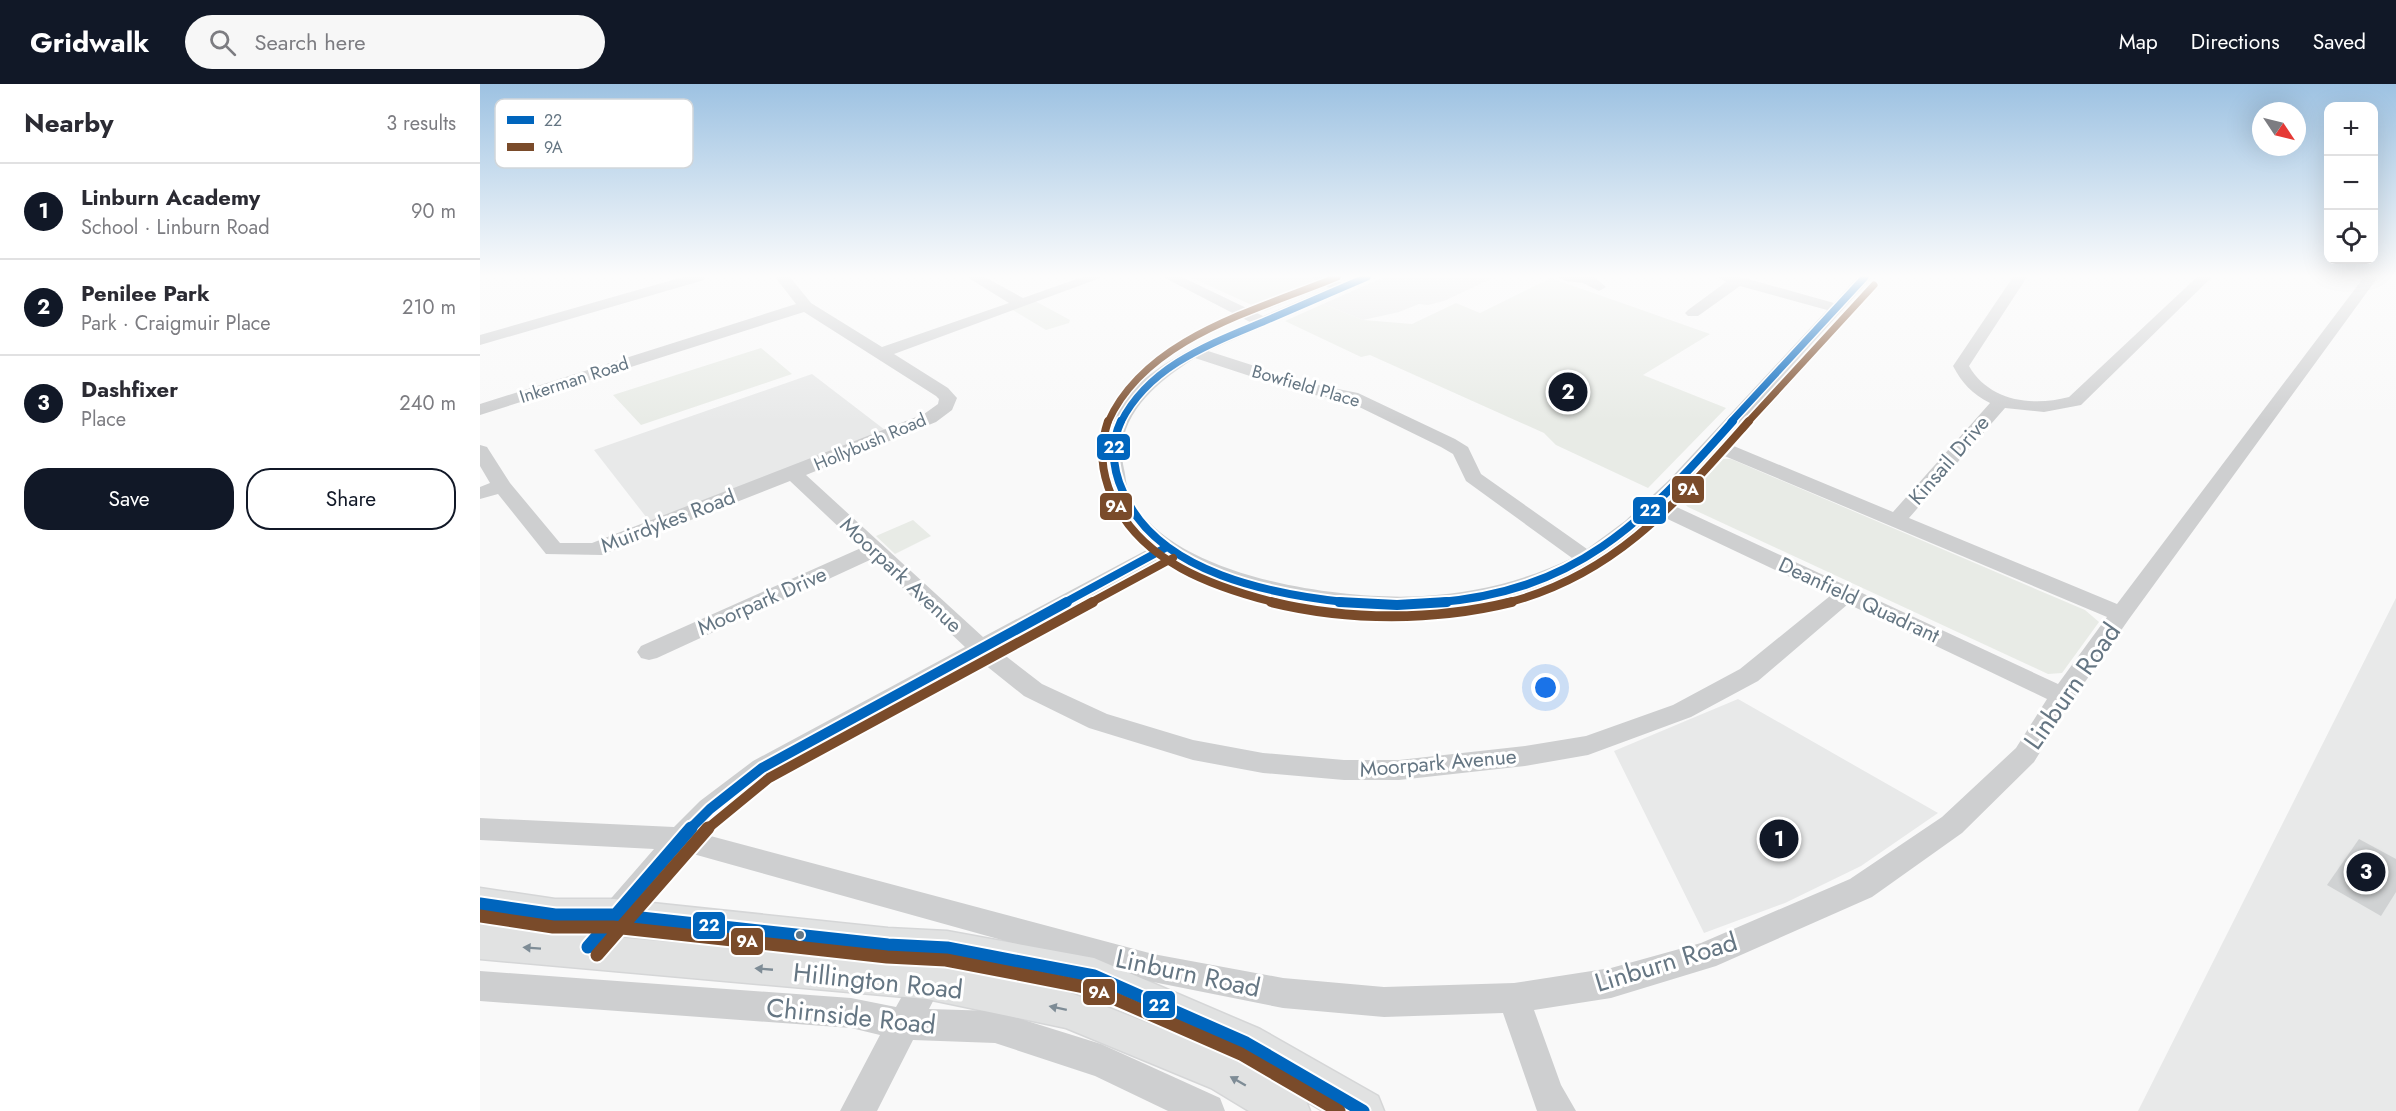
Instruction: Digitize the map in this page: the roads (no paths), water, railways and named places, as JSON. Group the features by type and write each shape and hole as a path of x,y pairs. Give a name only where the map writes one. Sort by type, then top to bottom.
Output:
{"main road":[{"name":"Hillington Road","path":"480,904 555,915 614,915 888,945 946,948 1094,976 1246,1043 1363,1111"},
{"name":"Hillington Road","path":"480,942 927,981 1068,1010 1226,1074 1288,1111"}],"street":[{"path":"480,340 532,325"},
{"name":"Inkerman Road","path":"480,410 747,325"},
{"name":"Hollybush Road","path":"794,474 930,418 946,406 948,398 942,392 835,325"},
{"path":"879,354 960,325"},
{"path":"1256,325 1193,352 1165,370 1134,399 1122,416 1112,446 1112,470 1125,507 1167,547 1196,563 1254,585 1304,596 1370,604 1428,602 1487,594 1543,579 1586,558 1655,505 1821,325"},
{"path":"1989,325 1962,366 1967,381 1980,392 2032,407 2059,407 2075,401 2155,325"},
{"name":"Linburn Road","path":"480,829 680,839 1153,968 1283,993 1384,1002 1514,998 1611,983 1704,956 1861,888 1952,825 2025,755 2062,696 2121,614 2335,325"},
{"name":"Bowfield Place","path":"1193,352 1305,388 1352,397 1448,442 1461,451 1473,477 1586,558"},
{"name":"Kinsail Drive","path":"1897,519 2002,400"},
{"path":"1712,444 2121,614"},
{"name":"Muirdykes Road","path":"480,451 502,486 554,549 594,550 794,474"},
{"name":"Moorpark Avenue","path":"794,474 980,648 1033,690 1098,721 1140,735 1193,750 1263,763 1344,770 1399,770 1525,756 1588,746 1682,711 1749,675 1846,594"},
{"path":"480,494 502,486"},
{"name":"Deanfield Quadrant","path":"1655,505 2062,696"},
{"path":"584,952 680,839 710,809 762,768 1167,547"},
{"name":"Moorpark Drive","path":"649,652 875,550"},
{"path":"858,1111 902,1024 946,948"},
{"name":"Chirnside Road","path":"480,986 850,1013 902,1024 995,1027 1101,1061 1207,1111"},
{"path":"1514,998 1547,1095 1558,1111"}],"place":[{"name":"Penilee Park","path":"1568,392"},
{"name":"Linburn Academy","path":"1779,839"},
{"name":"Dashfixer","path":"2366,872"}]}
